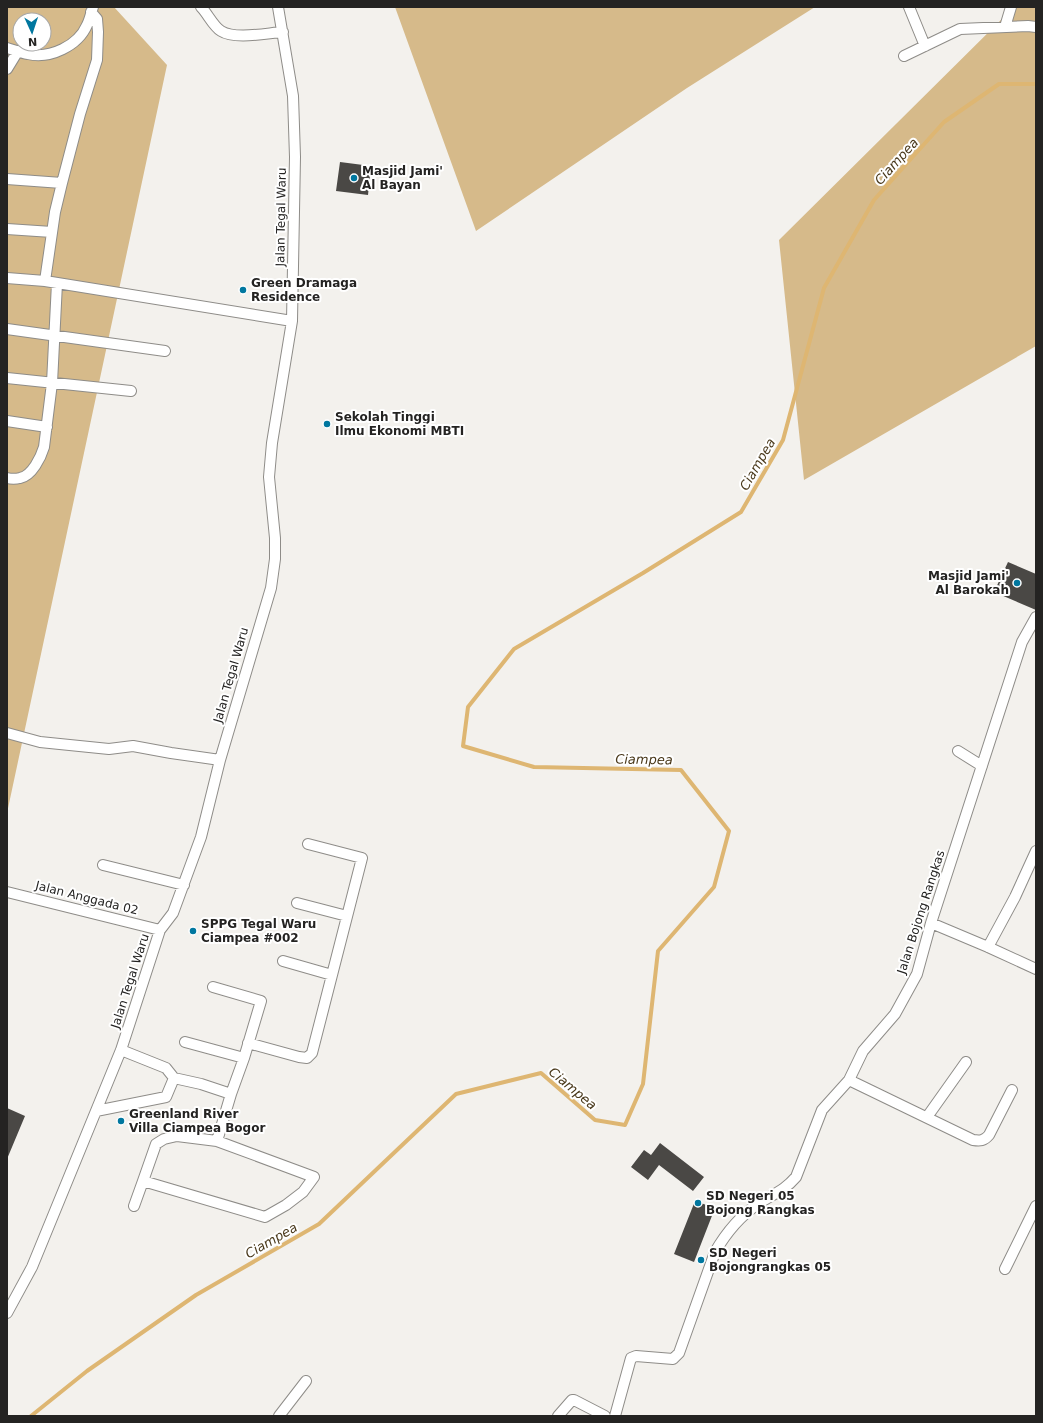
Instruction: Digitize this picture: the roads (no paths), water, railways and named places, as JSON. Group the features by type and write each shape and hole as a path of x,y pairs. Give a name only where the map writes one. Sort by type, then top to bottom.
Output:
{"street":[{"path":"201,7 217,28 228,34 237,35 283,32"},
{"name":"Jalan Tegal Waru","path":"7,1313 32,1267 121,1050 160,930 173,913 184,885 201,837 220,760 271,588 275,552 270,491 270,463 292,321 295,157 293,96 278,7"},
{"path":"909,7 925,46"},
{"path":"1005,27 1011,7"},
{"path":"23,52 41,55 50,54 72,43 87,25 92,9"},
{"path":"45,281 52,232 62,183 80,114 97,60 98,32 96,19 92,9"},
{"path":"904,56 960,29 1028,26 1036,27"},
{"path":"7,69 17,52"},
{"path":"7,179 62,183"},
{"path":"7,228 52,232"},
{"path":"7,278 45,281 292,321"},
{"path":"7,478 19,479 25,477 41,456 44,447 52,383 57,283"},
{"path":"7,329 165,351"},
{"path":"7,378 131,391"},
{"path":"7,422 47,427"},
{"name":"Jalan Bojong Rangkas","path":"615,1416 631,1358 636,1356 673,1359 677,1356 715,1252 721,1241 738,1221 757,1204 789,1186 796,1177 822,1110 849,1080 863,1051 895,1014 917,974 1022,642 1036,617"},
{"path":"7,734 40,742 109,749 133,746 220,760"},
{"path":"958,751 982,766"},
{"path":"248,1044 299,1057 307,1058 312,1053 362,858 308,844"},
{"path":"988,947 1015,897 1036,851"},
{"path":"103,866 184,885"},
{"name":"Jalan Anggada 02","path":"7,892 160,930"},
{"path":"297,903 347,916"},
{"path":"932,923 1036,969"},
{"path":"283,961 332,975"},
{"path":"213,987 261,1001 217,1141"},
{"path":"186,1042 244,1058"},
{"path":"121,1050 166,1068 174,1078 201,1084 231,1094"},
{"path":"927,1117 966,1062"},
{"path":"96,1111 166,1097 174,1078"},
{"path":"849,1080 973,1140 980,1141 989,1135 1012,1090"},
{"path":"134,1206 142,1182 156,1144 164,1139 176,1136 217,1141 314,1177 303,1192 286,1205 265,1217 142,1182"},
{"path":"1005,1269 1035,1212"},
{"path":"278,1416 306,1381"},
{"path":"558,1416 572,1400 605,1416"}],"waterway":[{"name":"Ciampea","path":"31,1416 87,1371 196,1295 319,1224 456,1094 541,1073 595,1120 625,1125 643,1084 658,951 714,887 729,831 681,770 534,767 463,746 468,707 514,649 643,573 741,512 783,440 824,288 874,200 944,122 999,84 1036,84"}],"place":[{"name":"Masjid Jami' Al Bayan","path":"354,178"},
{"name":"Green Dramaga Residence","path":"243,290"},
{"name":"Sekolah Tinggi Ilmu Ekonomi MBTI","path":"327,424"},
{"name":"Masjid Jami' Al Barokah","path":"1017,583"},
{"name":"SPPG Tegal Waru Ciampea #002","path":"193,931"},
{"name":"Greenland River Villa Ciampea Bogor","path":"121,1121"},
{"name":"SD Negeri 05 Bojong Rangkas","path":"698,1203"},
{"name":"SD Negeri Bojongrangkas 05","path":"701,1260"}]}
